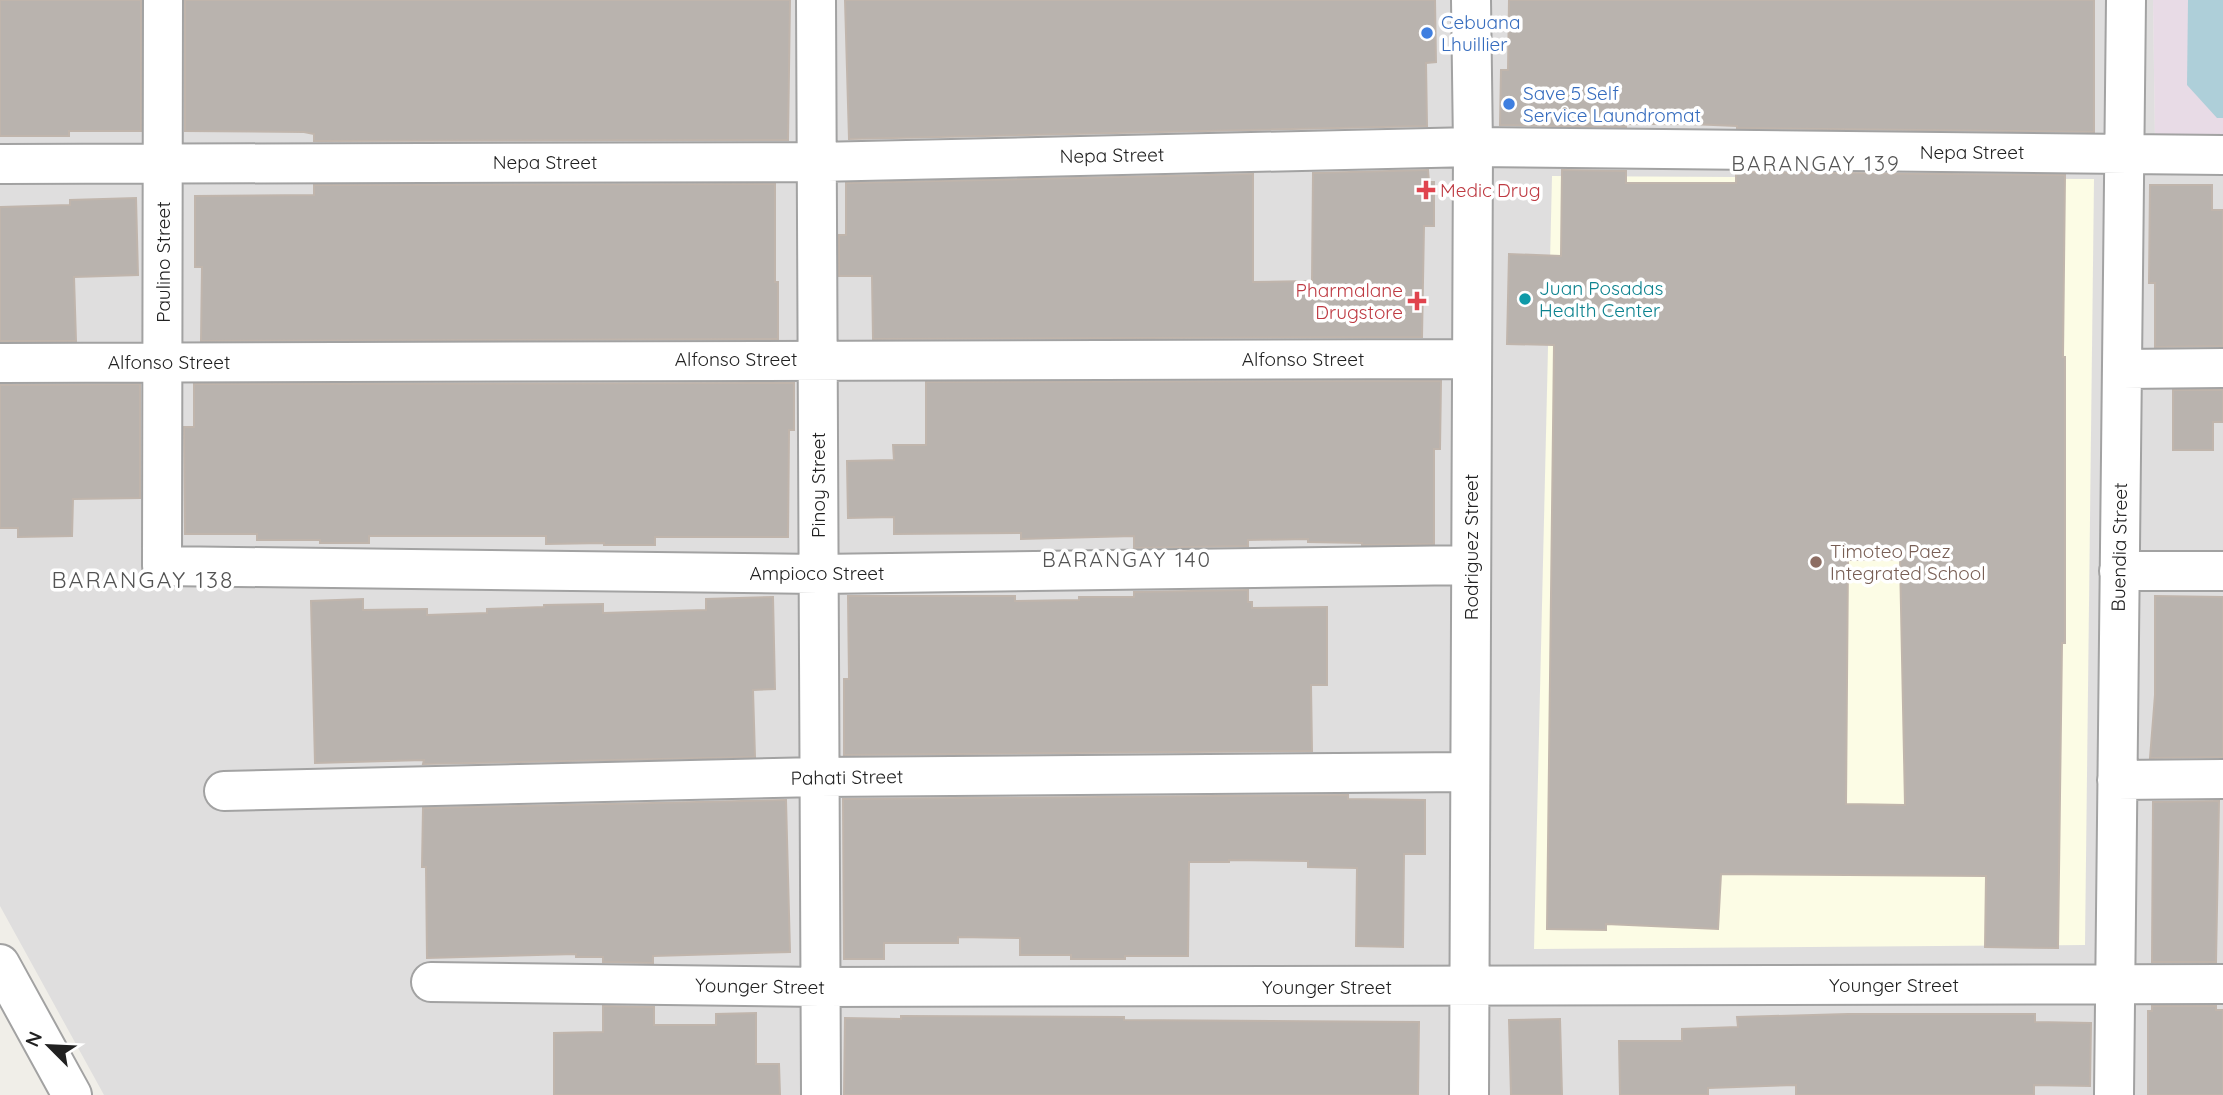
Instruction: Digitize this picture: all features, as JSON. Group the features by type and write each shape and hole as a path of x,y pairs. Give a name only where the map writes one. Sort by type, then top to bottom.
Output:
{"street":[{"name":"Paulino Street","path":"162,566 163,0"},
{"name":"Pinoy Street","path":"816,0 821,1095"},
{"name":"Rodriguez Street","path":"1469,1095 1473,147 1471,0"},
{"name":"Buendia Street","path":"2113,1095 2126,0"},
{"name":"Nepa Street","path":"0,164 817,162 1473,147 2223,155"},
{"name":"Alfonso Street","path":"0,363 1471,359"},
{"path":"2122,369 2223,368"},
{"name":"Ampioco Street","path":"162,566 818,574 1471,565"},
{"path":"2119,571 2223,571"},
{"name":"Pahati Street","path":"224,791 819,777 1470,772"},
{"path":"2117,780 2223,779"},
{"path":"0,964 72,1095"},
{"name":"Younger Street","path":"431,982 820,987 2223,984"}],"shaded area":[{"path":"0,0 2153,0 2155,141 2223,141 2223,1095 104,1095 0,906"},
{"path":"2153,0 2223,0 2223,141 2155,141"},
{"name":"Timoteo Paez Integrated School","path":"1552,176 2094,179 2085,945 1534,949"}],"water":[{"path":"2188,0 2223,0 2223,118 2217,118 2187,85"}],"building":[{"path":"0,0 141,0 141,131 69,131 69,136 0,136"},
{"path":"185,0 790,0 788,140 314,141 314,134 304,132 185,131"},
{"path":"845,0 1435,0 1436,62 1426,63 1427,126 849,139"},
{"path":"1509,0 2094,0 2094,132 1737,128 1690,124 1626,124 1626,127 1500,125 1501,70 1508,70"},
{"path":"1428,170 1429,182 1434,182 1434,226 1424,226 1422,337 873,339 872,276 839,276 839,235 846,235 846,183 1253,174 1253,282 1312,281 1313,173"},
{"name":"Timoteo Paez Integrated School","path":"1562,170 1626,171 1626,183 1736,183 1736,172 2065,175 2065,643 2062,643 2058,948 1985,947 1986,876 1721,874 1718,929 1606,924 1606,930 1547,929 1554,345 1507,344 1509,254 1561,256","holes":["1900,559 1905,805 1846,804 1848,560"]},
{"path":"775,184 778,339 201,341 202,267 195,267 195,196 314,195 314,185"},
{"path":"2150,185 2212,185 2212,210 2223,210 2223,346 2155,347 2155,283 2149,283"},
{"path":"136,198 138,275 74,277 76,341 0,341 0,207 70,205 70,200"},
{"path":"1441,381 1440,449 1434,449 1434,544 1362,545 1308,542 1308,539 1248,540 1248,546 1134,548 1134,536 1021,539 1021,533 894,534 894,517 848,518 847,461 894,460 893,445 926,445 926,382"},
{"path":"794,383 794,430 789,430 788,537 655,537 655,545 604,545 546,544 546,536 369,536 369,543 320,543 320,540 257,540 257,534 185,534 184,427 194,427 194,384"},
{"path":"140,384 140,498 73,499 72,536 18,537 18,528 0,528 0,385"},
{"path":"2173,390 2223,390 2223,422 2213,422 2213,450 2173,450"},
{"path":"1248,590 1248,602 1252,602 1252,608 1327,607 1327,685 1311,685 1312,751 844,755 844,679 849,679 848,596 1015,596 1015,601 1134,597 1134,592"},
{"path":"2155,596 2223,597 2223,757 2150,758 2155,695"},
{"path":"773,597 775,689 753,690 755,757 423,764 424,760 315,763 311,601 363,599 363,610 427,609 427,615 487,613 487,609 544,605 603,604 603,613 706,610 706,599"},
{"path":"1348,795 1348,799 1425,800 1425,854 1404,854 1403,947 1356,946 1357,868 1308,867 1308,861 1229,860 1189,862 1188,956 1071,959 1071,955 1020,955 1020,938 958,937 958,943 884,943 884,959 844,959 843,799"},
{"path":"786,800 790,952 653,956 653,963 603,962 603,957 576,957 576,954 427,958 426,867 422,867 423,808"},
{"path":"2219,801 2216,962 2152,962 2153,802"},
{"path":"603,1006 654,1007 654,1025 716,1025 716,1014 756,1013 756,1064 779,1064 780,1095 554,1095 554,1033 603,1032"},
{"path":"2152,1006 2216,1006 2216,1010 2223,1010 2223,1095 2148,1095 2148,1011 2152,1011"},
{"path":"2035,1014 2035,1022 2091,1023 2090,1086 2034,1085 2034,1095 1796,1095 1796,1085 1708,1088 1708,1095 1620,1095 1619,1041 1682,1041 1682,1029 1738,1027 1737,1017"},
{"path":"901,1016 1419,1022 1418,1095 844,1095 845,1018 901,1019"},
{"path":"1560,1019 1562,1095 1511,1095 1509,1020"}],"place":[{"name":"Cebuana Lhuillier","path":"1427,33"},
{"name":"Save 5 Self Service Laundromat","path":"1509,104"},
{"name":"Medic Drug","path":"1426,190"},
{"name":"Juan Posadas Health Center","path":"1525,299"},
{"name":"Pharmalane Drugstore","path":"1417,301"},
{"name":"Timoteo Paez Integrated School","path":"1816,562"}],"district":[{"name":"BARANGAY 139","path":"1816,163"},
{"name":"BARANGAY 140","path":"1127,559"},
{"name":"BARANGAY 138","path":"143,579"}]}
